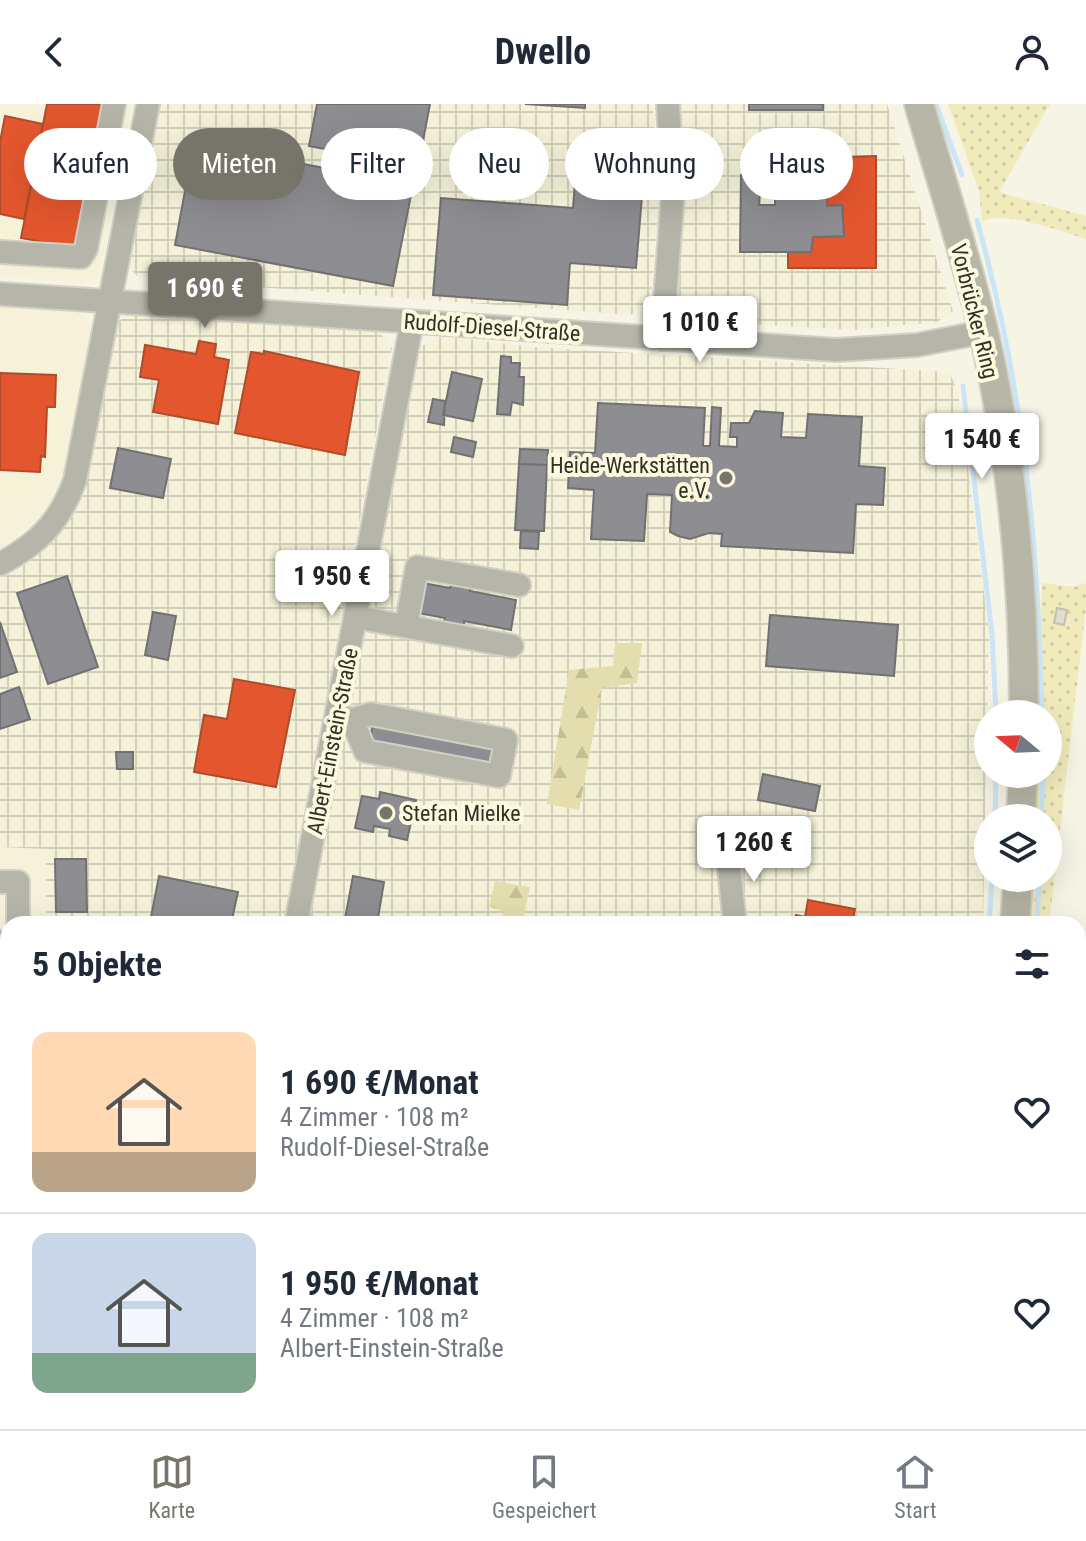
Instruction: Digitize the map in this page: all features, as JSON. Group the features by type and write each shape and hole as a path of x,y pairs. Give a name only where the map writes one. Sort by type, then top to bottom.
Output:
{"main road":[{"name":"Vorbrücker Ring","path":"919,104 983,332 1008,482 1022,624 1024,700"},
{"path":"1016,916 1017,892"}],"street":[{"path":"0,252 74,260 81,257 86,249 114,104"},
{"path":"0,564 36,543 66,505 75,480 148,104"},
{"path":"662,339 673,192 668,104"},
{"name":"Rudolf-Diesel-Straße","path":"0,294 837,350 917,345 983,332"},
{"name":"Albert-Einstein-Straße","path":"298,916 344,718 355,617 412,322"},
{"path":"406,626 417,567 519,585"},
{"path":"355,617 512,646"},
{"path":"371,714 506,740 499,776 365,751 344,718 371,714"},
{"path":"727,850 734,916"},
{"path":"0,882 18,882 18,916"}],"shaded area":[{"path":"0,104 132,104 128,128 24,128 24,200 114,200 97,279 82,283 0,276"},
{"path":"158,104 652,104 654,128 565,128 565,200 659,200 651,297 631,315 139,278 127,265 140,200 157,200 157,128 153,128"},
{"path":"680,104 887,104 953,311 937,322 854,330 694,321 678,305 684,200 724,200 724,128 681,128"},
{"path":"948,104 1050,104 999,192 1086,216 1086,239 1017,220 1003,218 982,222 979,191"},
{"path":"0,306 79,312 89,321 90,332 63,471 54,496 42,515 0,548"},
{"path":"132,310 379,332 392,348 286,916 46,916 46,849 0,847 0,578 17,571 54,541 82,501 118,322"},
{"path":"442,336 534,347 949,372 958,391 989,632 988,700 974,700 974,788 986,788 985,804 974,804 974,892 984,892 983,916 311,916 420,347"},
{"path":"1042,583 1075,587 1086,583 1086,607 1062,813 1062,804 1032,804 1033,788 1062,788 1062,700 1038,700"},
{"path":"0,847 46,849 46,916 0,916"},
{"path":"1026,892 1053,892 1050,916 1025,916"}],"green space":[{"path":"615,643 642,643 637,683 602,688 579,810 547,804 569,670 613,666"},
{"path":"495,881 530,887 524,916 503,916 504,911 489,907"}],"building: Handel":[{"path":"47,104 104,104 99,128 42,128"},
{"path":"5,116 43,124 42,128 24,128 24,200 28,200 24,219 0,214 0,142"},
{"path":"876,156 876,268 788,268 788,252 811,252 813,237 844,236 842,205 827,206 827,200 853,200 853,157"},
{"path":"28,200 85,200 76,248 21,238"},
{"path":"199,341 216,344 214,357 229,360 218,424 153,412 159,380 140,377 145,345 196,354"},
{"path":"264,351 359,372 345,455 235,433 251,352 264,354"},
{"path":"0,373 56,375 55,407 47,407 45,457 41,456 40,472 0,470"},
{"path":"234,679 295,690 276,787 194,772 204,715 227,719"},
{"path":"808,900 855,909 854,916 805,916"}],"building: Industrie":[{"path":"317,104 430,104 425,128 321,128 321,148 309,146"},
{"path":"525,104 585,104 585,108"},
{"path":"749,104 823,104 823,110 749,110"},
{"path":"305,164 321,167 321,200 410,200 393,286 175,245 183,200 305,200"},
{"path":"441,198 573,208 574,200 642,200 636,268 570,263 567,305 433,295"},
{"path":"741,200 759,200 759,205 775,205 775,200 827,200 827,206 842,205 844,236 813,237 811,252 740,252"},
{"path":"501,356 511,357 511,363 520,363 519,377 524,377 523,405 512,402 510,415 497,414"},
{"path":"452,372 482,379 473,421 443,415"},
{"path":"433,399 445,401 444,425 428,422"},
{"name":"Heide-Werkstätten e.V.","path":"598,403 705,408 703,446 710,446 712,407 721,408 719,446 737,447 737,437 730,437 731,423 749,423 755,411 783,413 781,437 806,438 808,414 862,417 859,466 885,468 883,505 856,504 853,553 721,546 722,534 709,533 690,539 678,536 670,532 672,495 647,494 644,541 591,539 594,490 568,488 570,452 595,453"},
{"path":"454,437 476,442 473,457 451,452"},
{"path":"118,448 171,459 163,498 110,488"},
{"path":"520,449 548,450 547,465 519,464"},
{"path":"519,464 547,465 544,531 515,530"},
{"path":"521,531 539,532 538,549 520,548"},
{"path":"67,576 98,667 48,684 17,593"},
{"path":"423,583 450,588 451,583 471,586 470,591 516,600 511,630 464,621 464,626 444,622 445,618 418,613"},
{"path":"153,612 176,616 168,660 145,655"},
{"path":"770,615 898,625 894,676 766,666"},
{"path":"0,622 17,672 0,678"},
{"path":"19,687 30,719 0,729 0,694"},
{"path":"373,724 492,747 489,764 369,741"},
{"path":"116,752 133,752 133,769 117,769"},
{"path":"763,774 820,786 815,811 758,800"},
{"name":"Stefan Mielke","path":"380,792 416,800 407,840 389,836 390,829 374,826 373,832 355,828 362,796 379,799"},
{"path":"55,859 86,859 87,912 56,912"},
{"path":"159,876 238,892 233,916 151,916"},
{"path":"353,876 384,882 378,916 346,916"}],"building: Sonstige":[{"path":"1057,608 1067,610 1064,625 1054,623"}],"waterway":[{"path":"936,104 962,175"},
{"path":"977,220 1006,344 1026,465 1037,587 1042,700"},
{"path":"963,386 992,634 995,700"},
{"path":"995,804 996,788"},
{"path":"1042,788 1042,804"},
{"path":"990,916 991,892"},
{"path":"1037,916 1038,892"}],"place":[{"name":"Heide-Werkstätten e.V.","path":"726,478"},
{"name":"Stefan Mielke","path":"386,813"}]}
